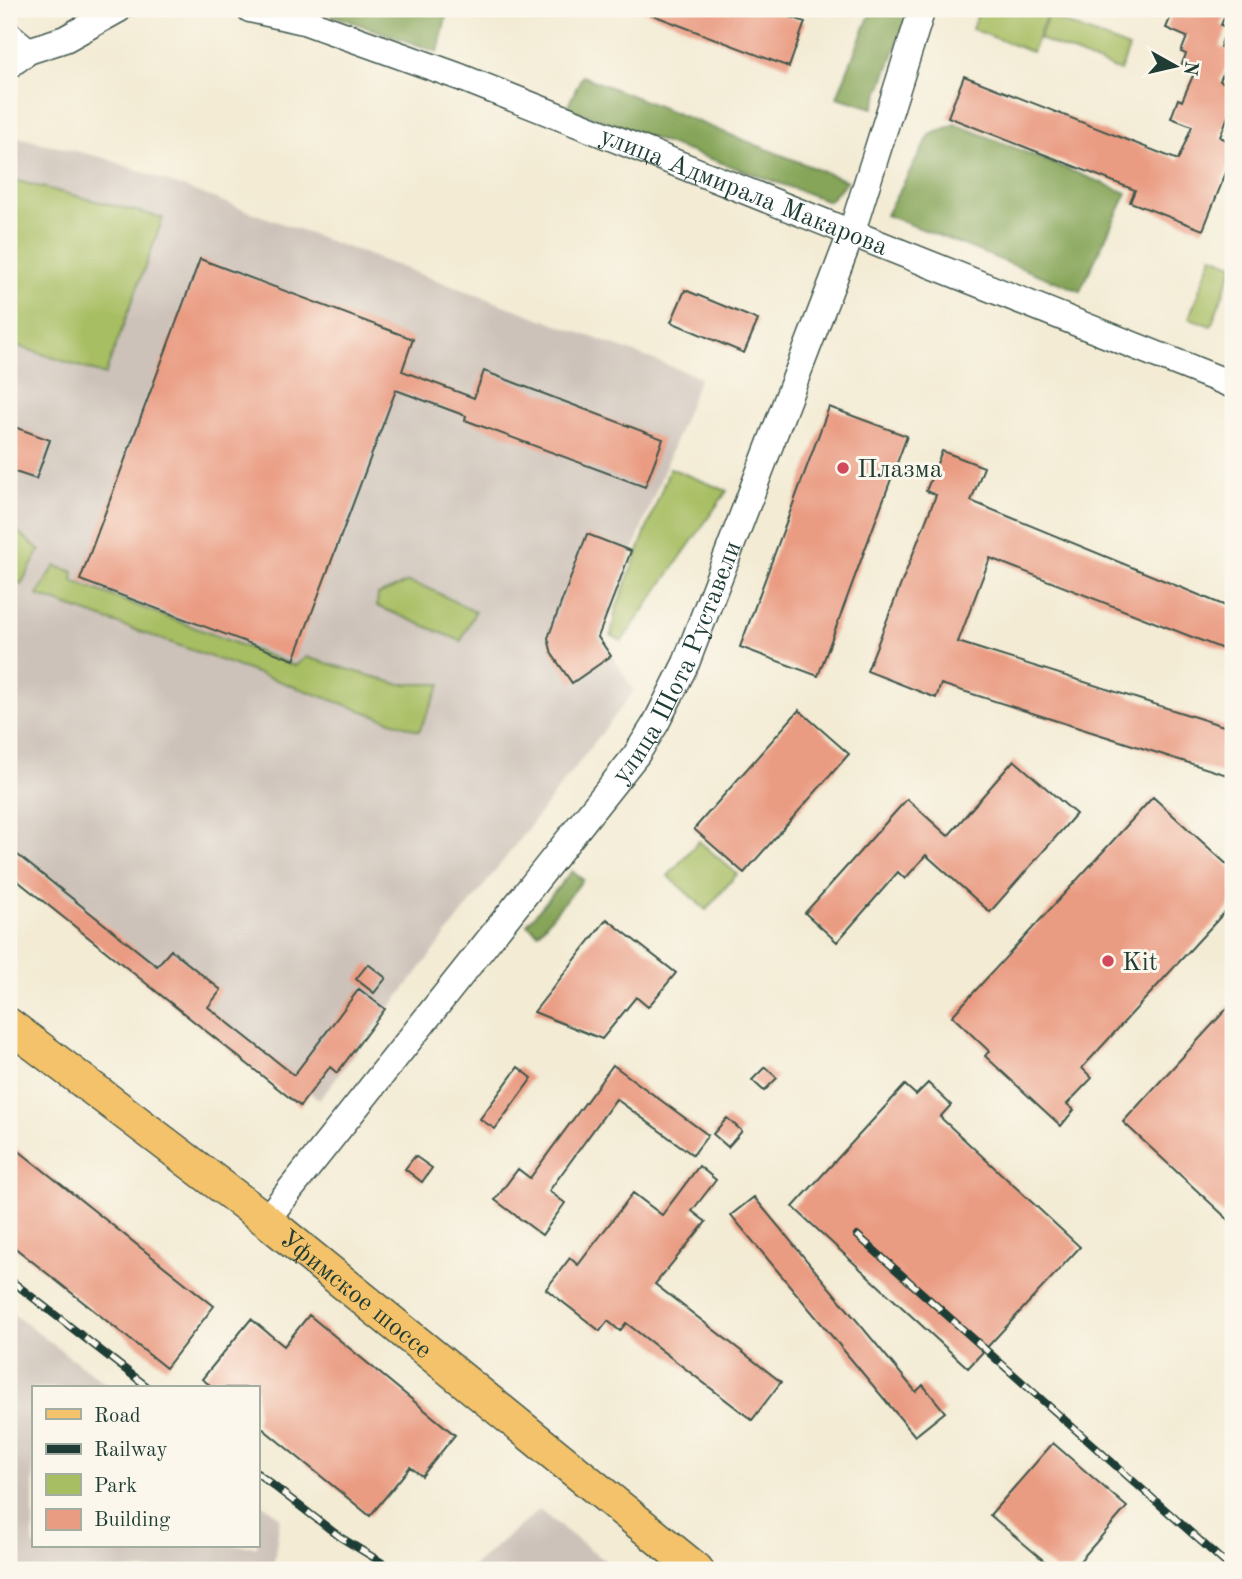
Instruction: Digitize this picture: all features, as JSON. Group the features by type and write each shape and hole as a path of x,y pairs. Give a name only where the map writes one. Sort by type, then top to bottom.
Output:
{"main road":[{"name":"Уфимское шоссе","path":"9,1025 266,1220 697,1570"}],"street":[{"path":"15,50 65,39 119,9"},
{"name":"улица Адмирала Макарова","path":"250,9 304,21 460,77 1233,385"},
{"name":"улица Шота Руставели","path":"266,1220 636,755 656,723 701,626 851,234 922,9"}],"shaded area":[{"path":"9,135 104,158 700,377 600,636 634,691 319,1100 9,845"},
{"path":"9,1311 108,1386 32,1386 32,1548 259,1548 259,1501 280,1517 273,1570 9,1570"},
{"path":"539,1510 617,1570 468,1570"}],"green space":[{"path":"315,9 448,9 438,52"},
{"path":"872,9 910,9 873,108 837,97"},
{"path":"980,9 1034,9 1047,14 1032,52 972,29"},
{"path":"1048,16 1129,48 1120,71 1039,39"},
{"path":"582,76 847,181 829,201 567,108"},
{"path":"955,124 1127,193 1080,291 886,215 930,135"},
{"path":"17,181 163,218 105,375 9,343 9,184"},
{"path":"1212,256 1233,264 1233,267 1211,326 1189,318"},
{"path":"670,468 727,491 622,641 611,635 616,609"},
{"path":"9,525 40,550 21,584 9,580"},
{"path":"55,566 74,572 73,581 295,666 306,657 398,684 441,684 419,731 37,595"},
{"path":"408,582 430,589 475,612 461,641 377,606 378,595"},
{"path":"699,841 737,874 706,910 668,876"},
{"path":"572,871 583,880 538,933 527,924"}],"building":[{"path":"637,9 769,9 805,22 789,67"},
{"path":"1174,9 1228,9 1221,25 1227,28 1220,47 1232,51 1220,81 1233,86 1233,103 1220,137 1233,143 1233,155 1203,230 1130,202 1135,190 948,117 964,76 1178,160 1192,126 1171,118 1178,99 1182,101 1195,71 1181,66 1186,54 1181,52 1187,37 1166,28"},
{"path":"200,259 413,339 402,371 474,398 484,371 663,439 645,487 465,420 466,416 396,390 294,660 80,580"},
{"path":"685,290 758,320 744,353 671,322"},
{"path":"829,407 907,436 818,676 740,647"},
{"path":"9,425 50,440 36,479 9,470"},
{"path":"942,451 984,467 971,501 1233,609 1233,653 990,558 958,642 1233,729 1233,777 941,684 936,698 867,671 936,495 926,491"},
{"path":"587,534 631,551 598,637 611,656 572,683 552,654 548,638"},
{"path":"799,710 849,754 744,873 694,829"},
{"path":"1014,760 1076,814 990,912 926,855 905,879 898,872 837,942 805,913 907,799 948,836"},
{"path":"1153,797 1233,870 1233,903 1082,1068 1092,1078 1067,1104 1074,1110 1061,1126 985,1056 989,1051 952,1016"},
{"path":"9,848 157,966 171,950 221,990 208,1007 294,1075 359,989 385,1009 337,1073 330,1067 300,1106 9,874"},
{"path":"607,919 676,973 648,1007 636,997 602,1039 534,1012"},
{"path":"368,964 386,978 374,993 356,979"},
{"path":"1233,1002 1233,1224 1123,1122"},
{"path":"613,1065 708,1135 693,1155 616,1099 549,1191 565,1203 542,1235 495,1200 518,1169 530,1178"},
{"path":"518,1067 532,1078 495,1129 480,1119"},
{"path":"765,1067 777,1078 764,1091 752,1080"},
{"path":"928,1083 951,1105 940,1117 1080,1247 968,1368 793,1207 905,1085 916,1095"},
{"path":"727,1118 742,1131 728,1147 713,1134"},
{"path":"9,1143 214,1306 166,1368 9,1243"},
{"path":"415,1156 432,1168 422,1182 405,1169"},
{"path":"699,1166 716,1180 692,1211 706,1222 655,1284 781,1382 752,1420 626,1323 620,1331 608,1321 600,1331 546,1289 570,1258 578,1265 633,1193 662,1215"},
{"path":"754,1197 916,1392 923,1385 945,1412 915,1436 731,1215"},
{"path":"309,1315 455,1435 422,1476 410,1467 370,1516 259,1426 259,1386 211,1386 202,1379 251,1319 284,1346"},
{"path":"1053,1443 1127,1507 1072,1570 1055,1570 990,1515"}],"railway":[{"path":"857,1235 1233,1570"},
{"path":"9,1279 146,1386"},
{"path":"259,1475 340,1537 394,1570"}],"place":[{"name":"Плазма","path":"843,468"},
{"name":"Kit","path":"1108,961"}]}
